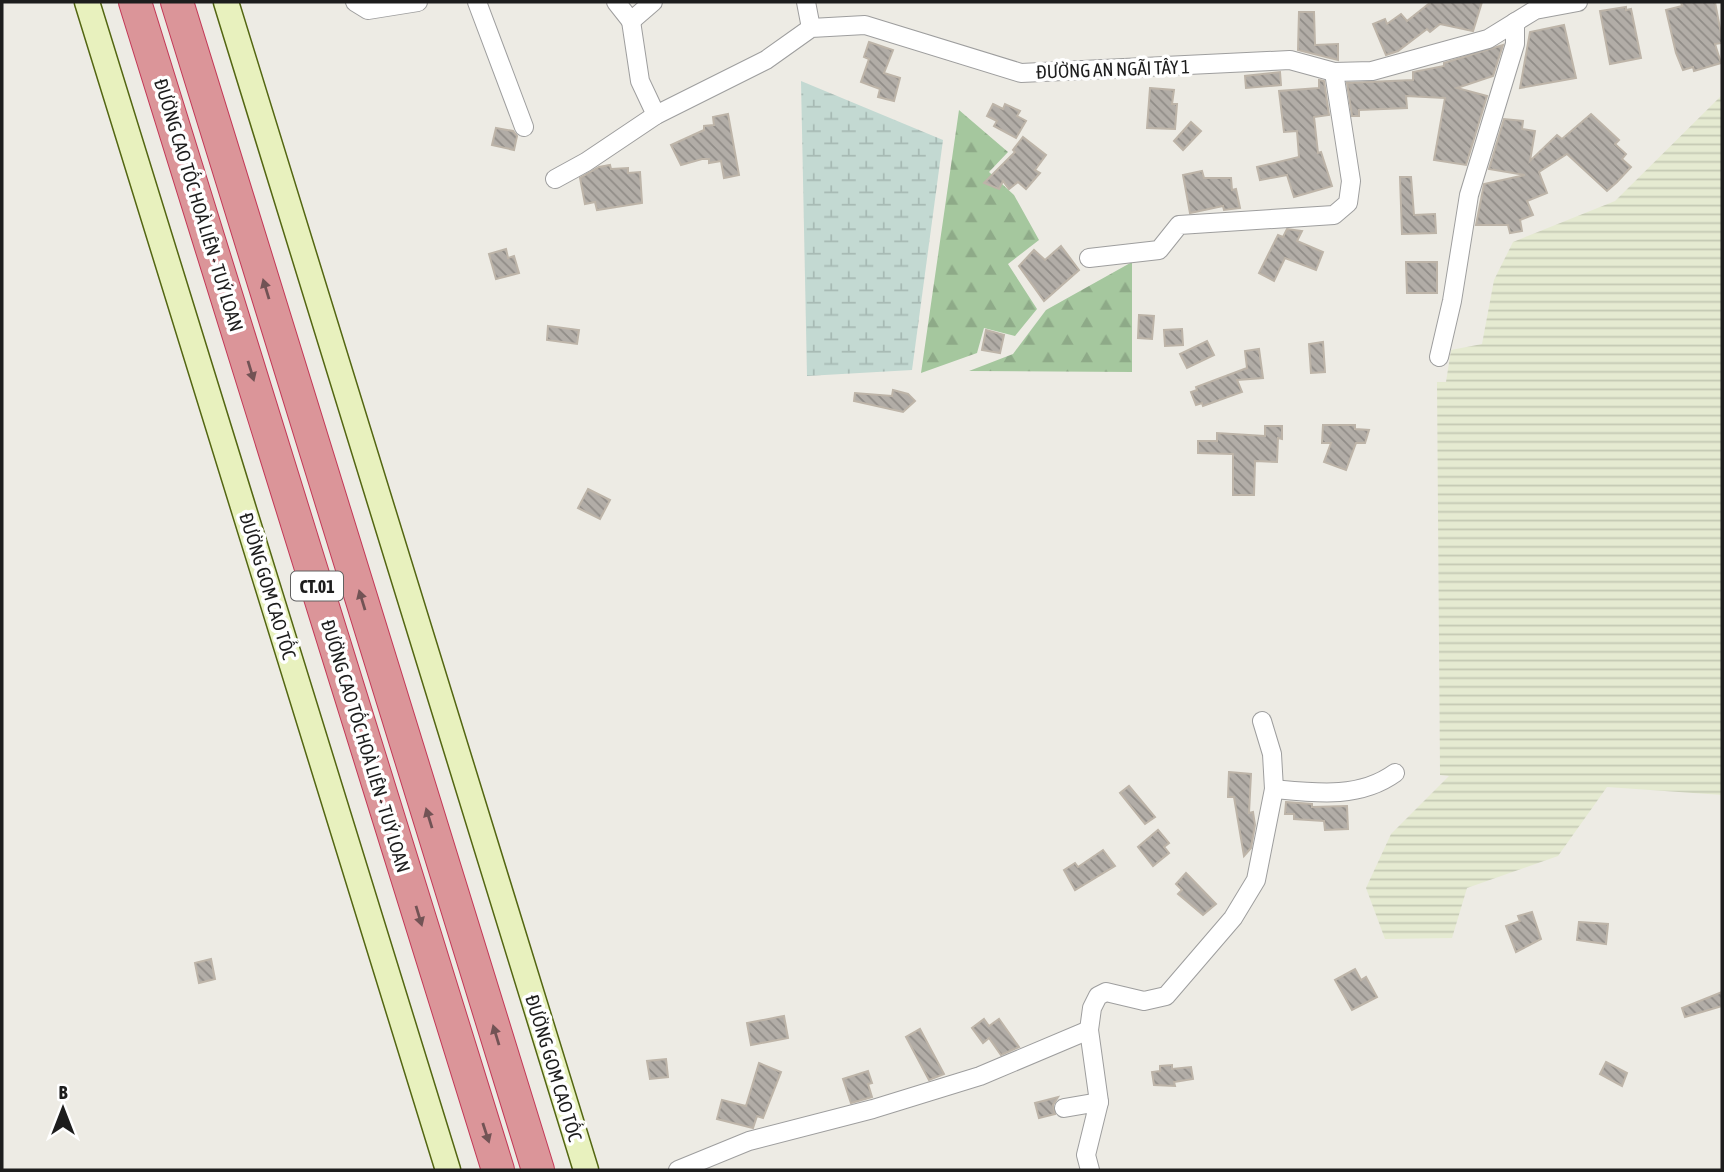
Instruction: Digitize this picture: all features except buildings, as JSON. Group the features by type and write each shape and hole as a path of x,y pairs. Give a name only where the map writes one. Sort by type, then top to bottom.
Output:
{"highway":[{"name":"ĐƯỜNG CAO TỐC HOÀ LIÊN - TUÝ LOAN","path":"135,2 498,1170"},
{"name":"ĐƯỜNG CAO TỐC HOÀ LIÊN - TUÝ LOAN","path":"177,2 538,1170"}],"main road":[{"name":"ĐƯỜNG GOM CAO TỐC","path":"87,2 448,1170"},
{"name":"ĐƯỜNG GOM CAO TỐC","path":"226,2 586,1170"}],"street":[{"path":"355,2 368,10 418,2"},
{"path":"477,2 524,127"},
{"path":"616,2 631,21 635,62 656,115"},
{"path":"631,21 653,2"},
{"path":"555,179 656,115 766,60 811,27 806,2"},
{"name":"ĐƯỜNG AN NGÃI TÂY 1","path":"811,27 865,24 1021,73 1290,60 1334,72 1372,71 1488,38 1535,6 1578,2"},
{"path":"1439,357 1452,301 1469,195 1514,44 1514,22"},
{"path":"1089,258 1160,250 1179,225 1334,215 1348,203 1351,181 1334,72"},
{"path":"1090,1170 1086,1155 1099,1102 1089,1030 1092,1008 1098,996 1106,992 1144,1001 1166,996 1233,918 1250,892 1260,869 1274,789 1272,754 1262,721"},
{"path":"1274,789 1309,792 1358,790 1378,784 1395,773"},
{"path":"678,1170 749,1141 873,1109 990,1072 1089,1030"},
{"path":"1064,1108 1099,1102"}],"green space":[{"path":"801,81 943,140 912,370 807,376"},
{"path":"1722,95 1722,795 1607,787 1558,856 1467,888 1452,938 1385,939 1366,888 1391,834 1449,776 1440,775 1437,382 1446,382 1451,350 1482,344 1494,280 1513,242 1615,201"},
{"path":"959,110 1008,152 989,172 1014,195 1039,240 1008,264 1037,309 1015,336 984,328 977,353 921,373"},
{"path":"1132,262 1132,372 969,371 1013,354 1046,310"}]}
